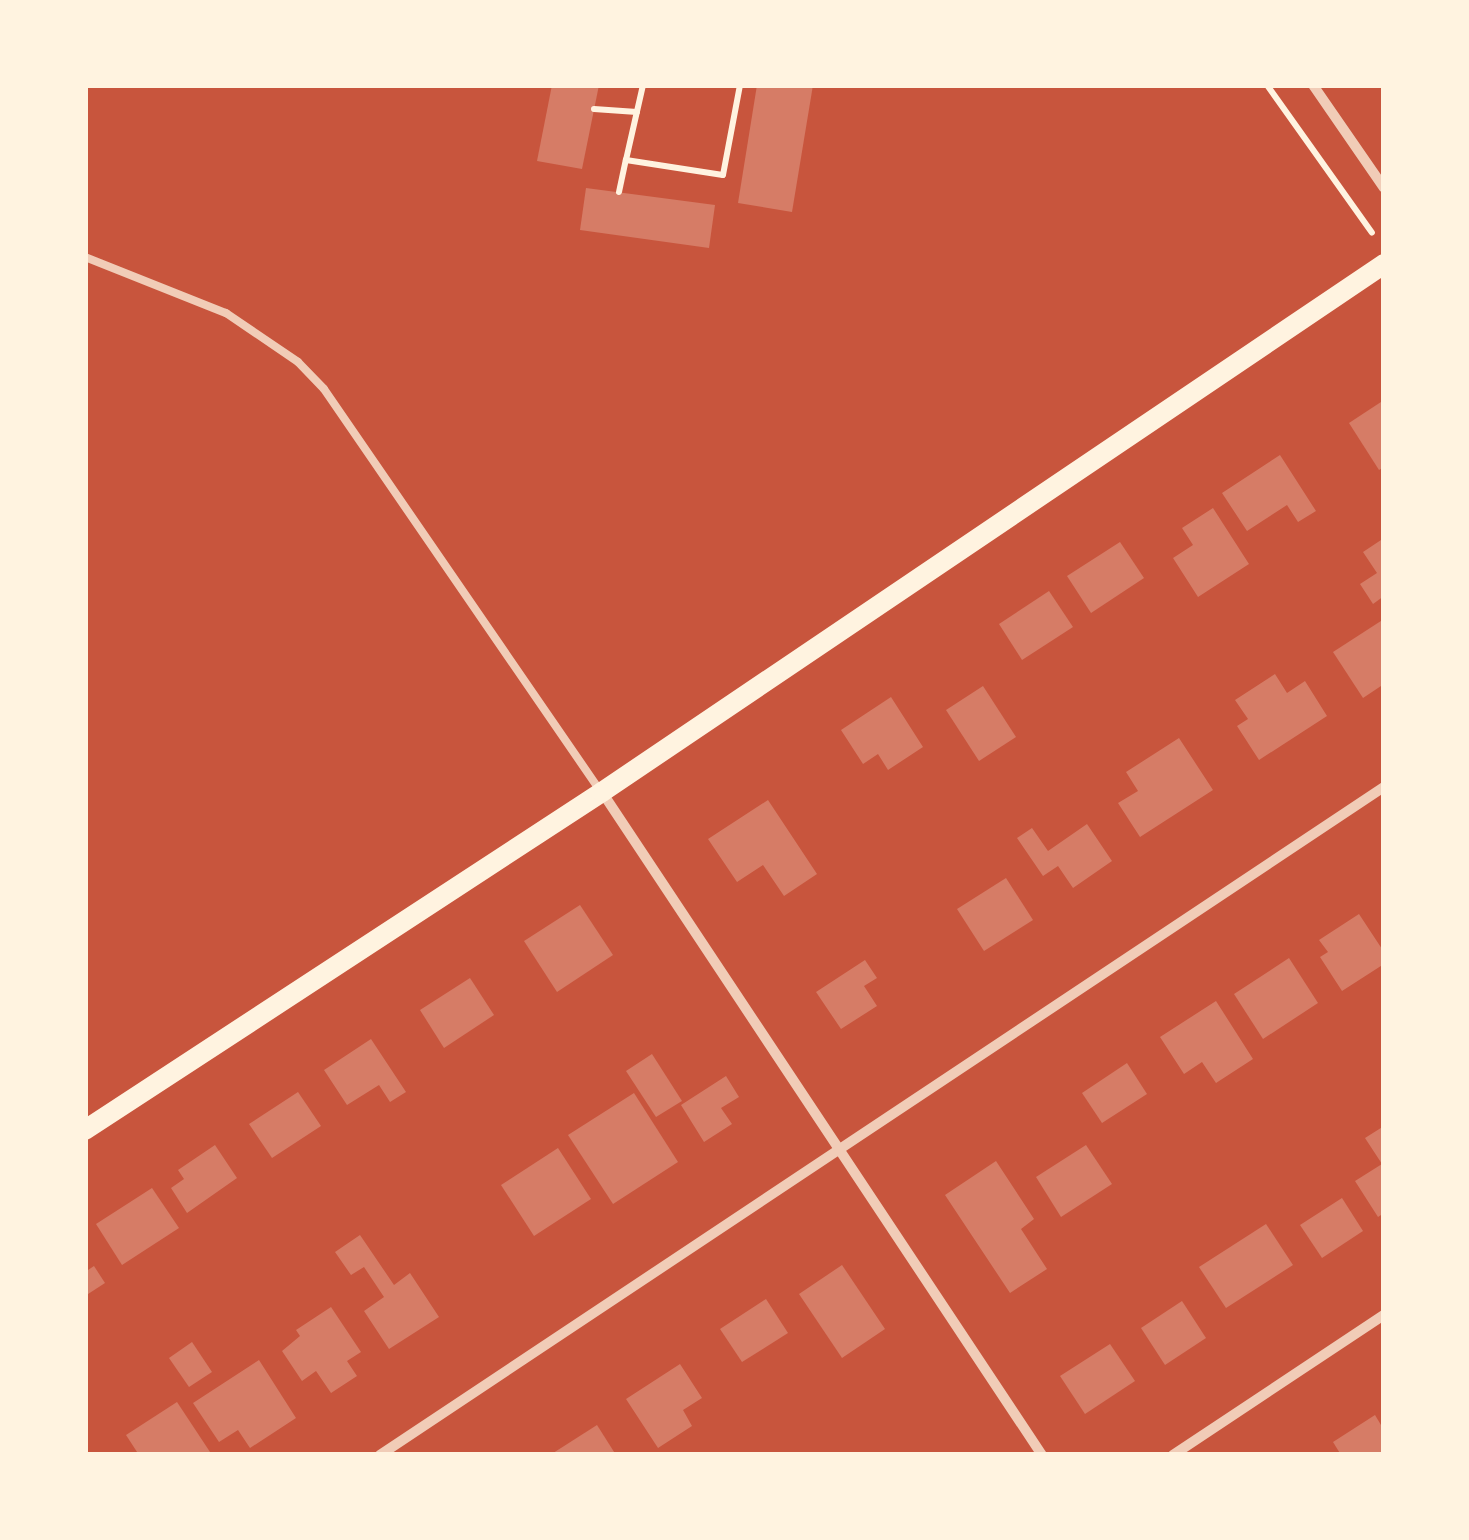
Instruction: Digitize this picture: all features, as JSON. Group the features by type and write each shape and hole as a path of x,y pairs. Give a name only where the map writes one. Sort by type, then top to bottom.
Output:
{"main road":[{"path":"85,1130 602,792 1384,264"}],"street":[{"path":"1313,85 1384,188"},
{"path":"380,1455 1384,788"},
{"path":"602,792 1042,1455"},
{"path":"1173,1455 1384,1315"}],"lane":[{"path":"85,257 226,313 285,352 324,389 602,792"}],"path":[{"path":"619,192 643,85"},
{"path":"626,160 723,175 740,85"},
{"path":"1268,85 1372,233"},
{"path":"594,109 637,112"}],"building":[{"path":"552,85 599,85 582,169 537,161"},
{"path":"757,85 813,85 792,212 738,203"},
{"path":"586,188 715,205 709,248 580,230"},
{"path":"1384,400 1384,467 1379,470 1349,423"},
{"path":"1280,455 1316,511 1298,522 1287,505 1247,531 1222,493"},
{"path":"1213,508 1249,564 1198,597 1173,558 1193,545 1182,528"},
{"path":"1384,538 1384,596 1373,604 1360,584 1377,573 1363,552"},
{"path":"1120,542 1144,578 1091,613 1067,576"},
{"path":"1049,591 1073,627 1022,660 999,624"},
{"path":"1384,619 1384,684 1363,698 1333,652"},
{"path":"1275,674 1287,693 1305,681 1327,716 1259,760 1237,726 1248,719 1235,700"},
{"path":"983,686 1016,737 979,761 946,710"},
{"path":"891,697 923,747 888,770 878,754 863,764 841,730"},
{"path":"1179,738 1213,790 1140,837 1118,803 1138,791 1126,772"},
{"path":"768,800 817,874 784,896 763,865 737,882 708,839"},
{"path":"1087,824 1112,861 1073,888 1058,866 1043,876 1017,838 1032,828 1048,851"},
{"path":"1006,878 1033,920 984,951 957,909"},
{"path":"580,905 613,955 557,992 524,941"},
{"path":"1359,914 1384,952 1384,964 1342,991 1320,957 1328,952 1319,940"},
{"path":"1289,958 1318,1003 1263,1039 1234,994"},
{"path":"865,960 877,978 864,986 877,1006 841,1029 816,992"},
{"path":"470,978 494,1015 444,1048 420,1010"},
{"path":"1216,1001 1253,1059 1216,1083 1202,1062 1184,1074 1160,1037"},
{"path":"371,1039 406,1092 390,1102 379,1085 347,1105 324,1070"},
{"path":"652,1054 682,1101 656,1117 626,1071"},
{"path":"1127,1063 1147,1094 1102,1123 1082,1093"},
{"path":"726,1076 739,1097 721,1108 732,1124 704,1142 681,1105"},
{"path":"298,1092 321,1126 272,1158 249,1124"},
{"path":"634,1093 678,1162 613,1204 568,1135"},
{"path":"1384,1126 1384,1213 1378,1217 1355,1181 1382,1164 1365,1138"},
{"path":"215,1145 237,1178 187,1213 171,1188 184,1179 178,1170"},
{"path":"1086,1145 1112,1184 1061,1217 1036,1177"},
{"path":"558,1148 591,1199 534,1236 501,1185"},
{"path":"996,1161 1034,1219 1021,1229 1047,1269 1010,1293 945,1195"},
{"path":"152,1188 179,1228 122,1265 96,1224"},
{"path":"1342,1198 1363,1231 1322,1258 1300,1225"},
{"path":"1266,1224 1293,1265 1226,1308 1199,1267"},
{"path":"360,1235 394,1285 410,1273 439,1317 389,1349 364,1311 384,1297 364,1267 351,1275 335,1252"},
{"path":"842,1265 885,1329 842,1358 799,1294"},
{"path":"94,1266 105,1283 85,1296 85,1272"},
{"path":"766,1299 788,1333 742,1362 720,1329"},
{"path":"1182,1301 1206,1338 1165,1365 1141,1328"},
{"path":"331,1307 361,1352 347,1361 357,1376 331,1393 316,1371 302,1381 282,1351 300,1336 296,1330"},
{"path":"192,1342 212,1372 189,1387 169,1358"},
{"path":"1110,1344 1135,1381 1085,1414 1060,1376"},
{"path":"259,1360 296,1418 250,1448 238,1430 219,1442 193,1403"},
{"path":"680,1364 702,1398 683,1410 692,1426 658,1448 626,1399"},
{"path":"177,1402 212,1455 139,1455 126,1435"},
{"path":"1375,1415 1384,1430 1384,1455 1341,1455 1333,1442"},
{"path":"597,1425 616,1455 550,1455"}]}
